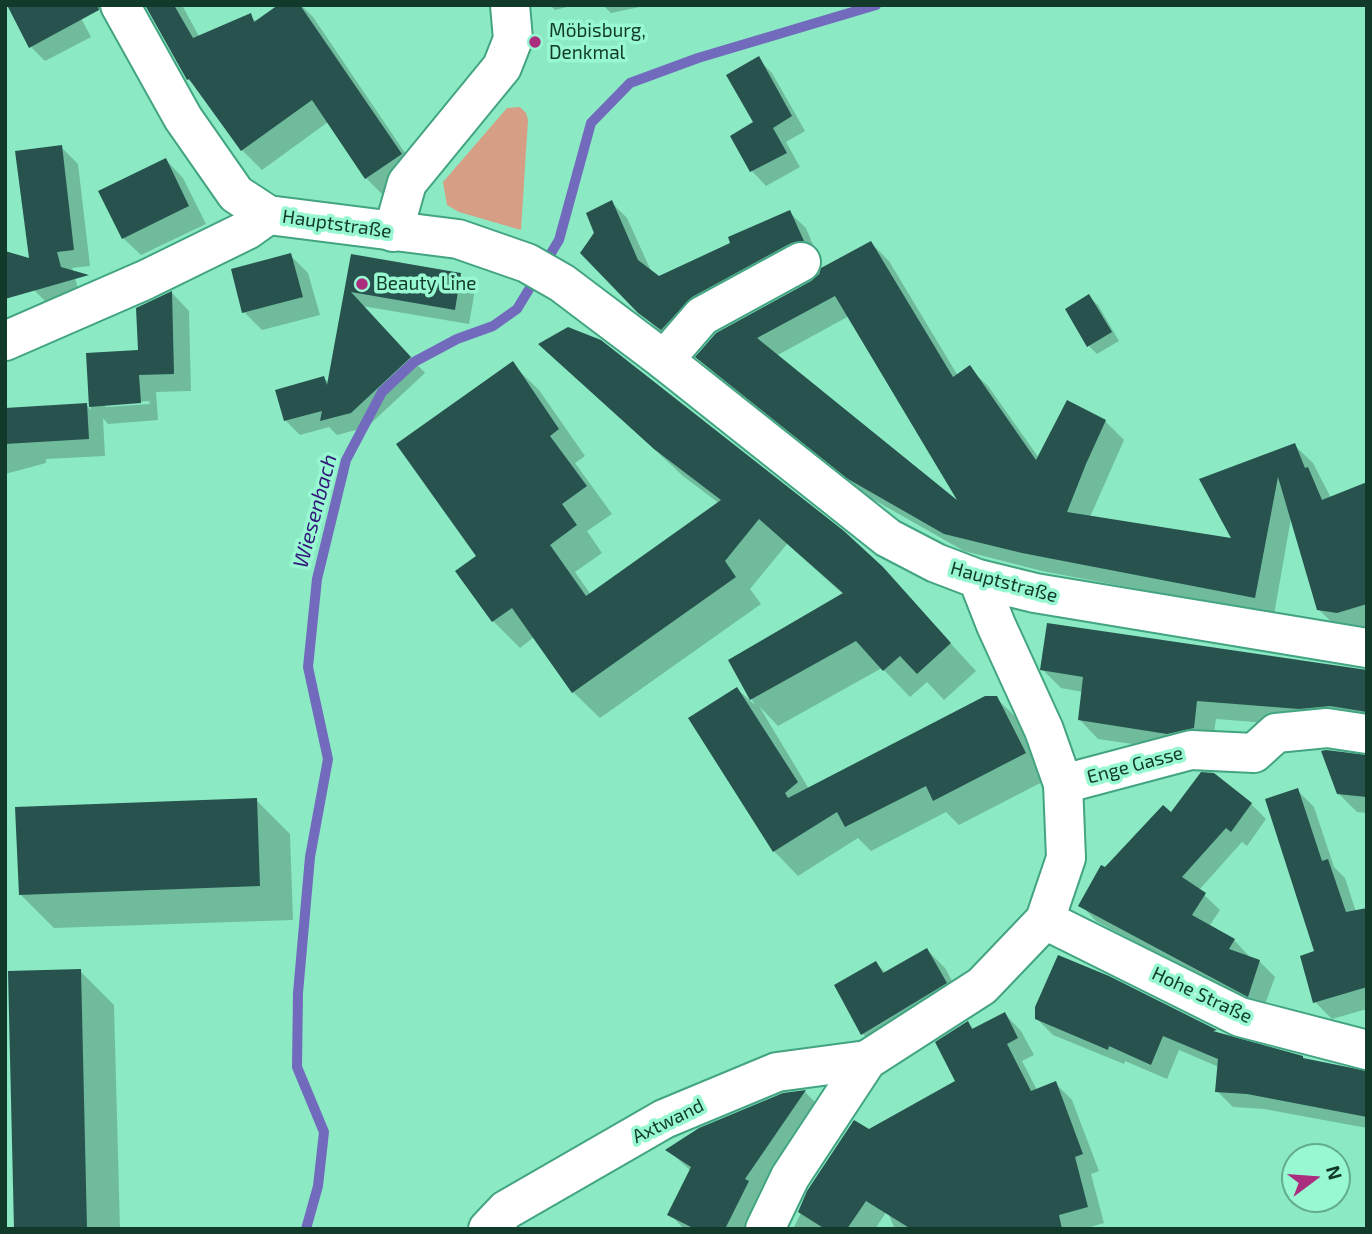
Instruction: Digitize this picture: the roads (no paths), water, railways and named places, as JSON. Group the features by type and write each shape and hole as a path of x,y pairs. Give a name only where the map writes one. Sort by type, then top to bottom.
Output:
{"street":[{"path":"120,5 190,129 236,194 268,215"},
{"path":"393,232 407,183 502,67 513,39 510,5"},
{"name":"Hauptstraße","path":"5,341 156,274 247,230 268,215 458,239 527,263 562,283 664,360 888,538 936,563 978,579 1035,593 1367,648"},
{"path":"664,360 702,316 802,262"},
{"path":"765,1229 790,1177 867,1060 982,986 1045,920 1066,858 1063,784 1044,730 978,579"},
{"name":"Enge Gasse","path":"1063,784 1191,750 1254,753 1276,733 1327,728 1367,734"},
{"name":"Hohe Straße","path":"1045,920 1240,1017 1367,1050"},
{"name":"Axtwand","path":"488,1229 506,1210 664,1119 777,1072 867,1060"}],"waterway":[{"name":"Wiesenbach","path":"306,1229 318,1186 324,1132 297,1067 298,993 310,857 328,759 308,667 317,579 346,460 382,392 414,362 457,339 493,326 517,309 559,240 591,123 630,83 698,58 876,5"}],"place":[{"name":"Möbisburg, Denkmal","path":"535,42"},
{"name":"Beauty Line","path":"362,284"}]}
